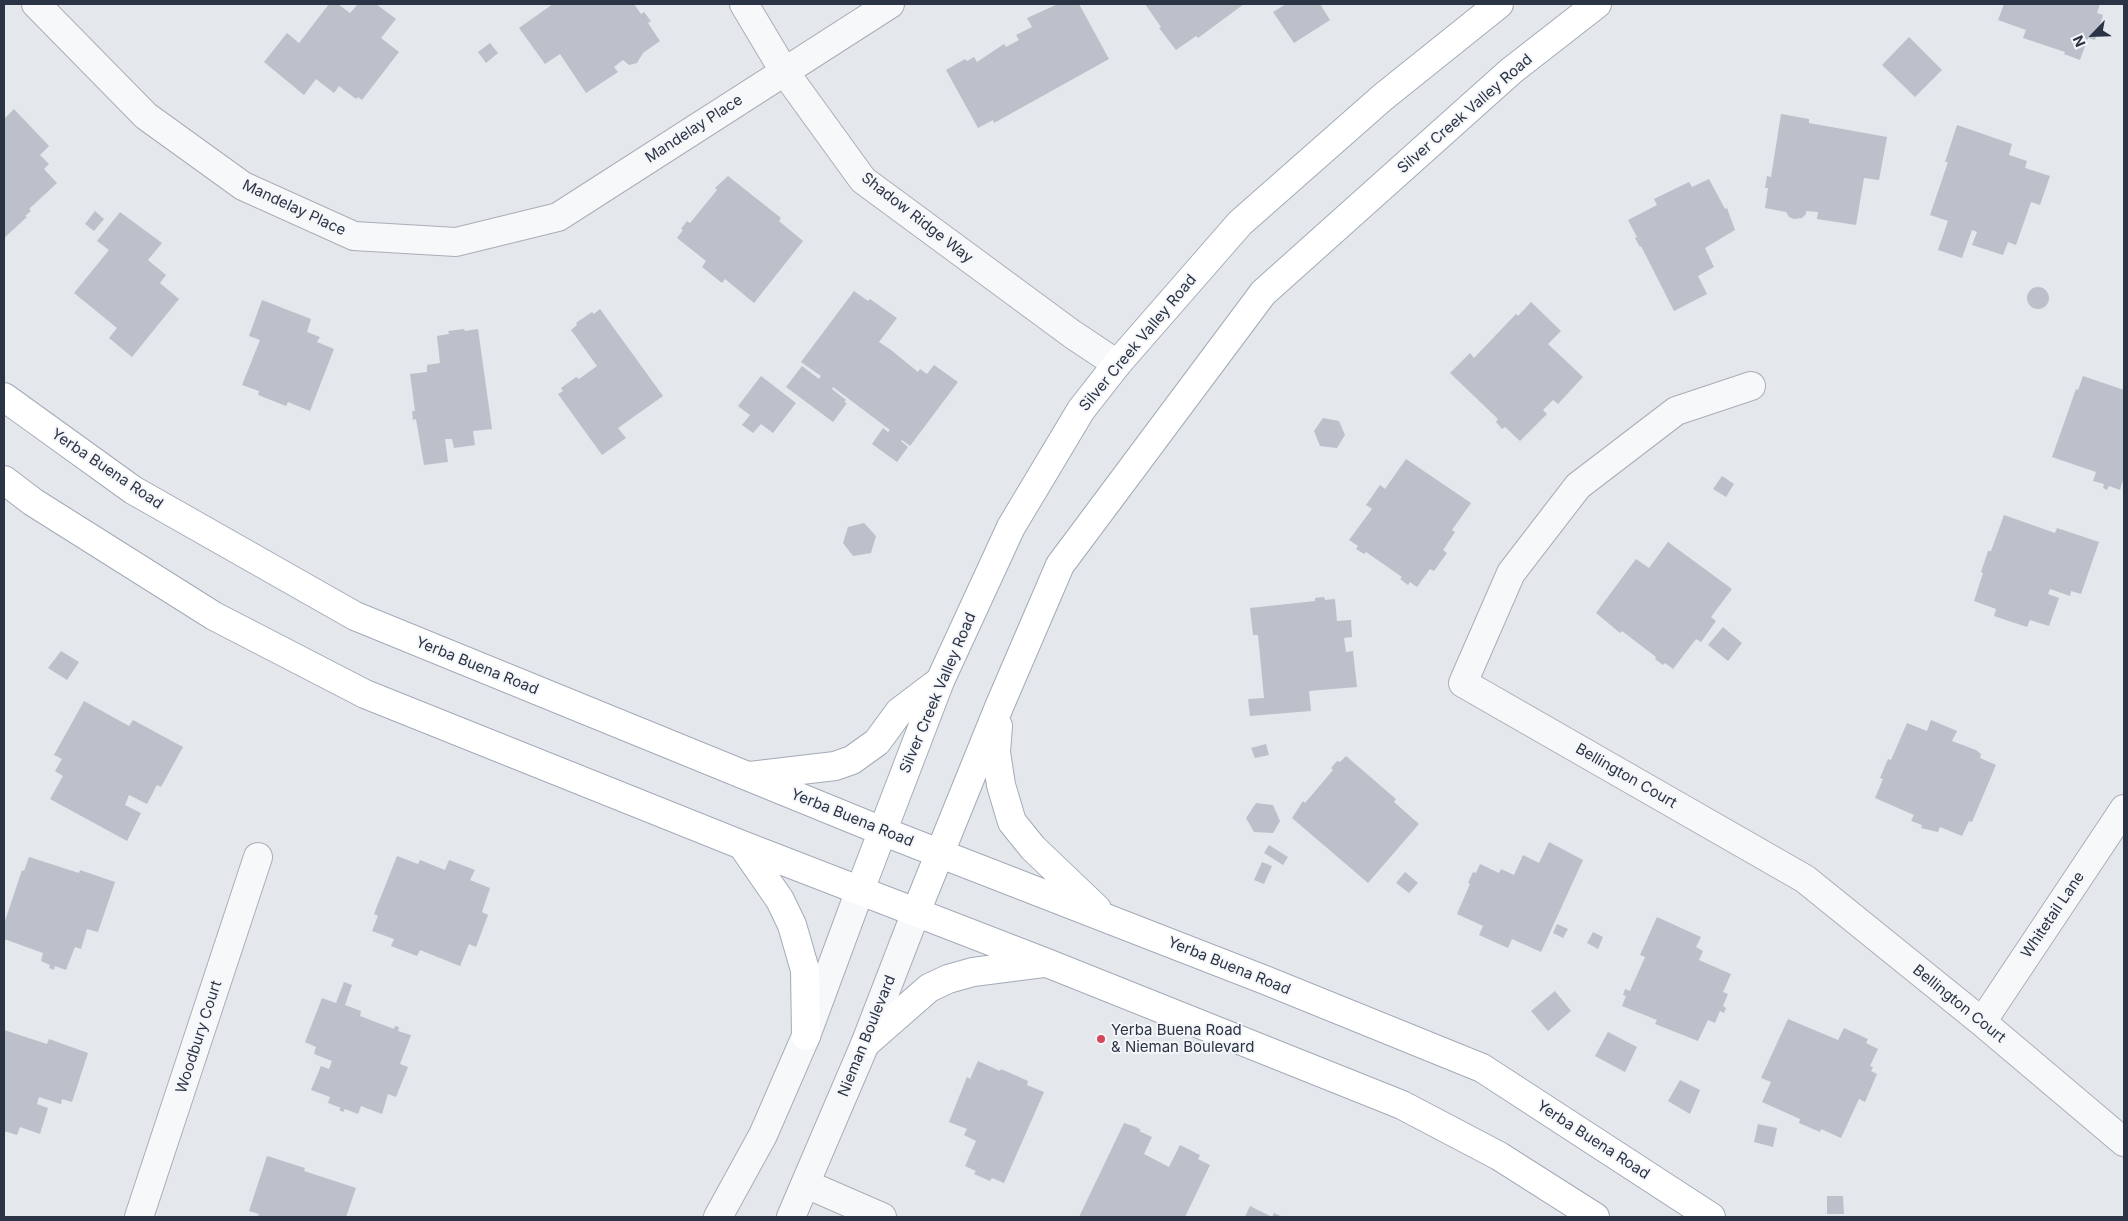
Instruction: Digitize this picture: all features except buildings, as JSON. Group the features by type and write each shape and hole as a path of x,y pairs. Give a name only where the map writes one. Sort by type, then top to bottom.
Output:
{"main road":[{"name":"Silver Creek Valley Road","path":"860,890 940,681 1011,527 1081,410 1117,364 1240,223 1383,97 1499,4"},
{"name":"Silver Creek Valley Road","path":"940,853 999,707 1060,565 1263,293 1511,71 1597,4"},
{"name":"Yerba Buena Road","path":"4,397 133,490 355,616 882,831 1105,917 1482,1068 1711,1217"},
{"path":"4,480 34,502 214,616 366,694 742,845 1047,962 1402,1105 1499,1156 1595,1217"},
{"path":"749,777 835,766 852,760 877,742 899,712 940,681"},
{"path":"999,707 996,752 1001,785 1012,822 1034,848 1105,917"},
{"path":"742,845 780,900 792,925 805,970 806,1036"},
{"name":"Nieman Boulevard","path":"916,912 940,853"},
{"path":"865,1044 929,988 973,972 1047,962"}],"street":[{"name":"Mandelay Place","path":"36,4 146,116 243,186 354,236 456,242 558,217 890,4"},
{"name":"Shadow Ridge Way","path":"744,4 784,71 863,180 1072,334 1117,364"},
{"name":"Bellington Court","path":"1751,386 1676,410 1578,486 1511,573 1463,683 1805,879 1982,1022 2124,1142"},
{"name":"Whitetail Lane","path":"1982,1022 2124,809"},
{"name":"Woodbury Court","path":"139,1217 258,857"},
{"path":"718,1217 763,1135 806,1036 860,890"},
{"name":"Nieman Boulevard","path":"791,1217 865,1044 916,912"},
{"path":"806,1184 882,1217"}],"place":[{"name":"Yerba Buena Road & Nieman Boulevard","path":"1101,1039"}]}
